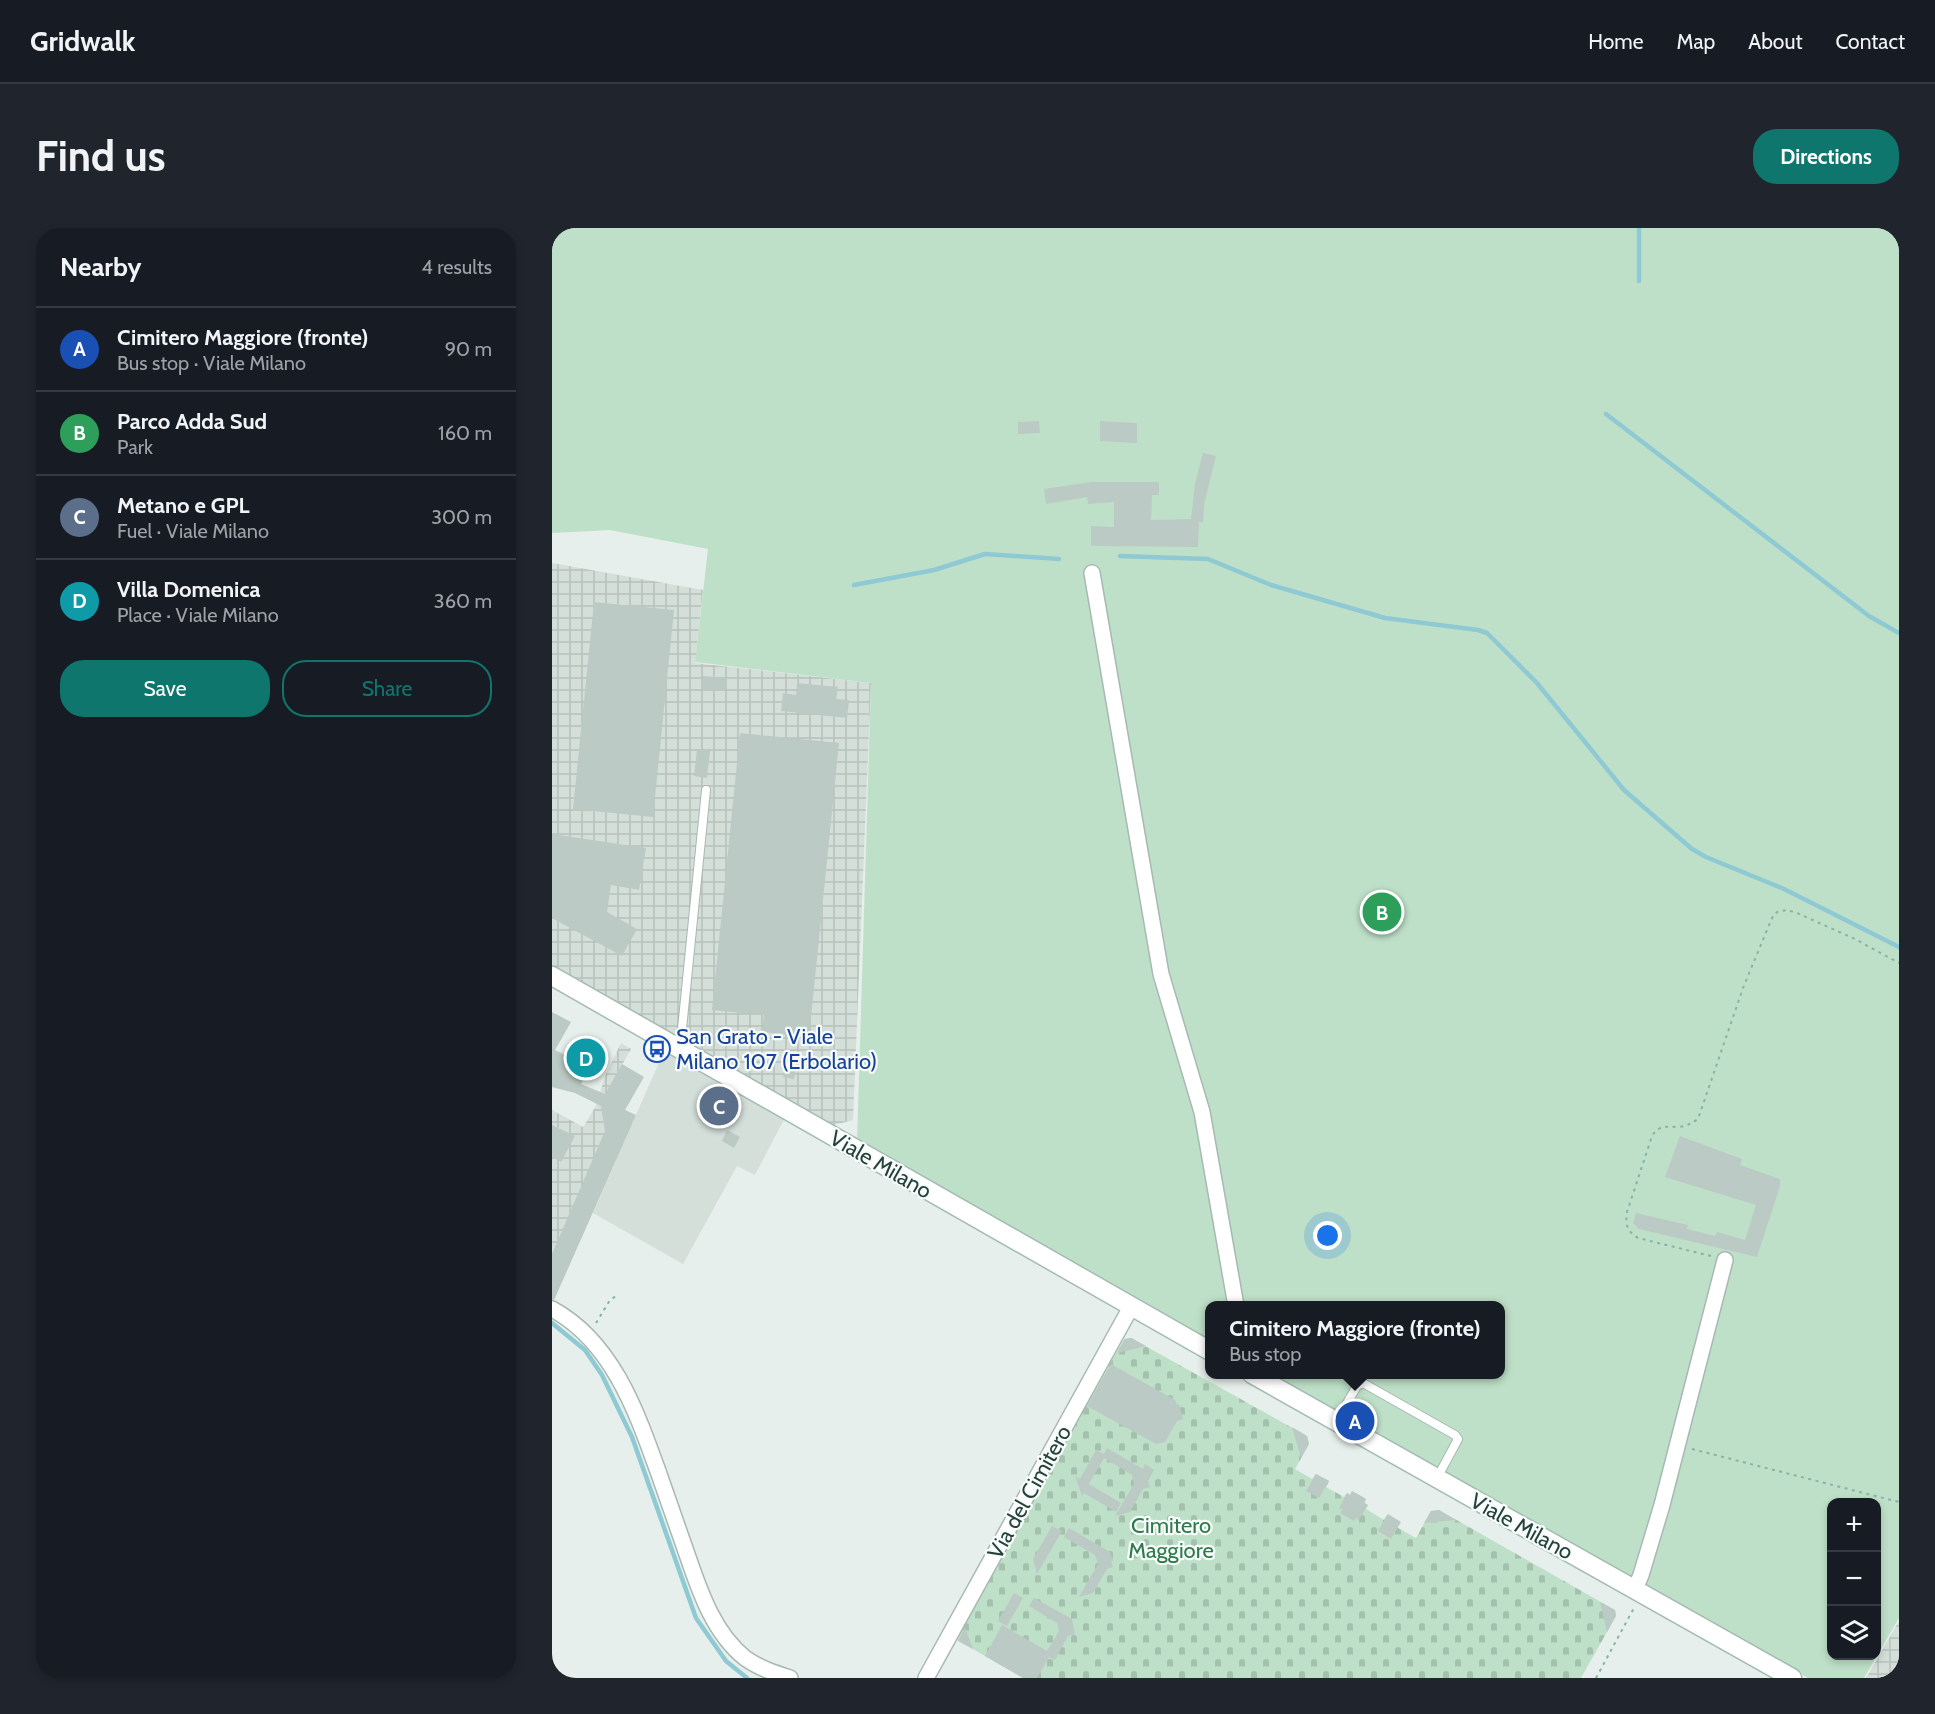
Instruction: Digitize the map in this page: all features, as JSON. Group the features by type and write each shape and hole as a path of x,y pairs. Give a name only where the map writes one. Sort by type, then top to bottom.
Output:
{"street":[{"path":"1092,573 1161,974 1202,1112 1235,1301"},
{"name":"Viale Milano","path":"552,976 1205,1349"},
{"path":"1639,1591 1641,1575 1725,1260"},
{"name":"Via del Cimitero","path":"926,1678 1131,1307"},
{"path":"552,1309 586,1334 611,1366 633,1407 701,1595 719,1628 743,1656 760,1668 790,1678"},
{"name":"Viale Milano","path":"1261,1379 1792,1678"}],"lane":[{"path":"680,1049 706,790"},
{"path":"1336,1422 1357,1386 1360,1383 1366,1384 1457,1437 1437,1478"}],"path":[{"path":"1725,1260 1638,1238 1630,1233 1625,1224 1652,1136 1657,1128 1665,1125 1680,1127 1690,1125 1698,1119 1743,988 1772,918 1777,912 1786,910 1797,912 1899,963"},
{"path":"586,1334 600,1318 610,1300 616,1296"},
{"path":"1677,1445 1899,1502"},
{"path":"1596,1678 1639,1591"}],"shaded area":[{"path":"552,563 703,590 695,663 871,683 853,1120 811,1131 552,974"},
{"path":"668,1042 789,1110 755,1175 737,1166 683,1264 593,1213"},
{"path":"621,1043 631,1049 612,1083 632,1124 552,1304 552,1110 583,1127 596,1106 605,1076"},
{"path":"1899,1621 1899,1678 1866,1678 1877,1660 1881,1660 1881,1652"}],"green space":[{"path":"552,228 1899,228 1899,1618 1881,1649 1881,1498 1827,1498 1827,1660 1874,1660 1864,1678 1808,1678 1276,1379 1505,1379 1505,1301 1205,1301 1205,1339 857,1142 871,683 695,662 708,549 610,530 552,533"},
{"name":"Cimitero Maggiore","path":"1131,1338 1307,1436 1309,1444 1295,1469 1312,1479 1316,1474 1329,1481 1326,1487 1344,1497 1347,1493 1350,1495 1352,1491 1366,1499 1365,1503 1368,1505 1366,1509 1384,1520 1388,1514 1398,1528 1416,1538 1431,1511 1439,1510 1615,1610 1616,1616 1581,1678 1023,1678 957,1640 955,1634 1124,1339"}],"building":[{"path":"1039,421 1040,433 1018,434 1018,422"},
{"path":"1100,421 1137,423 1137,443 1100,441"},
{"path":"1203,453 1216,456 1204,505 1203,522 1199,522 1198,547 1091,546 1091,526 1114,527 1114,502 1088,504 1087,497 1046,504 1044,489 1091,482 1159,482 1159,495 1152,495 1151,520 1191,519 1195,484"},
{"path":"594,602 674,610 653,817 573,809"},
{"path":"703,676 727,678 726,691 702,689"},
{"path":"797,683 838,687 836,699 849,700 847,718 781,711 783,693 796,695"},
{"path":"740,733 839,743 809,1037 762,1032 764,1015 712,1010"},
{"path":"697,749 710,751 707,778 694,776"},
{"path":"552,834 646,848 639,890 611,885 607,912 637,929 622,956 552,918"},
{"path":"552,1012 571,1022 555,1050 574,1059 583,1044 600,1053 581,1084 605,1094 622,1064 644,1077 625,1110 636,1115 554,1300 552,1299 552,1254 605,1131 601,1106 575,1093 552,1087"},
{"path":"785,1066 796,1068 794,1079 783,1077"},
{"path":"552,1125 575,1136 561,1162 552,1157"},
{"path":"727,1130 740,1137 734,1148 722,1141"},
{"path":"1680,1136 1742,1159 1740,1165 1780,1179 1780,1186 1757,1257 1639,1229 1633,1223 1636,1213 1688,1225 1687,1229 1715,1236 1717,1232 1745,1240 1756,1205 1665,1177"},
{"path":"1131,1338 1146,1346 1117,1353 1125,1339"},
{"path":"1111,1364 1175,1400 1177,1405 1179,1404 1183,1419 1177,1421 1165,1442 1156,1444 1087,1406"},
{"path":"1292,1427 1307,1436 1309,1444 1301,1458"},
{"path":"1107,1448 1143,1469 1145,1464 1154,1470 1148,1481 1150,1487 1143,1489 1130,1512 1115,1516 1134,1484 1132,1475 1104,1458 1089,1484 1121,1503 1116,1512 1084,1493 1082,1496 1075,1476 1080,1479 1096,1450 1104,1454"},
{"path":"1316,1474 1329,1481 1319,1498 1306,1491"},
{"path":"1352,1491 1366,1499 1364,1503 1368,1505 1359,1520 1356,1518 1354,1521 1340,1513 1342,1509 1339,1508 1347,1493 1350,1495"},
{"path":"1439,1510 1456,1520 1424,1523 1431,1511"},
{"path":"1388,1514 1401,1522 1391,1539 1378,1531"},
{"path":"1052,1526 1062,1531 1037,1574 1033,1559"},
{"path":"1069,1528 1110,1552 1113,1561 1111,1561 1113,1567 1107,1569 1093,1593 1079,1597 1098,1564 1095,1555 1064,1537"},
{"path":"1014,1593 1023,1598 1007,1626 998,1621"},
{"path":"1034,1598 1072,1619 1075,1634 1068,1636 1055,1660 1049,1657 1037,1678 1023,1678 985,1656 1002,1625 1047,1651 1059,1631 1057,1623 1029,1606"},
{"path":"1600,1602 1615,1610 1616,1616 1607,1632"},
{"path":"965,1627 973,1649 958,1641"}],"waterway":[{"path":"1639,228 1639,281"},
{"path":"1606,414 1869,616 1899,633"},
{"path":"854,585 934,570 985,554 1059,559"},
{"path":"1120,556 1208,559 1271,585 1385,618 1487,633 1537,683 1624,790 1692,849 1784,889 1899,947"},
{"path":"552,1323 585,1350 602,1375 632,1437 696,1618 726,1661 747,1678"}],"place":[{"name":"Parco Adda Sud","path":"1382,912"},
{"name":"San Grato - Viale Milano 107 (Erbolario)","path":"657,1049"},
{"name":"Villa Domenica","path":"586,1058"},
{"name":"Metano e GPL","path":"719,1106"},
{"name":"Cimitero Maggiore (fronte)","path":"1355,1421"}]}
